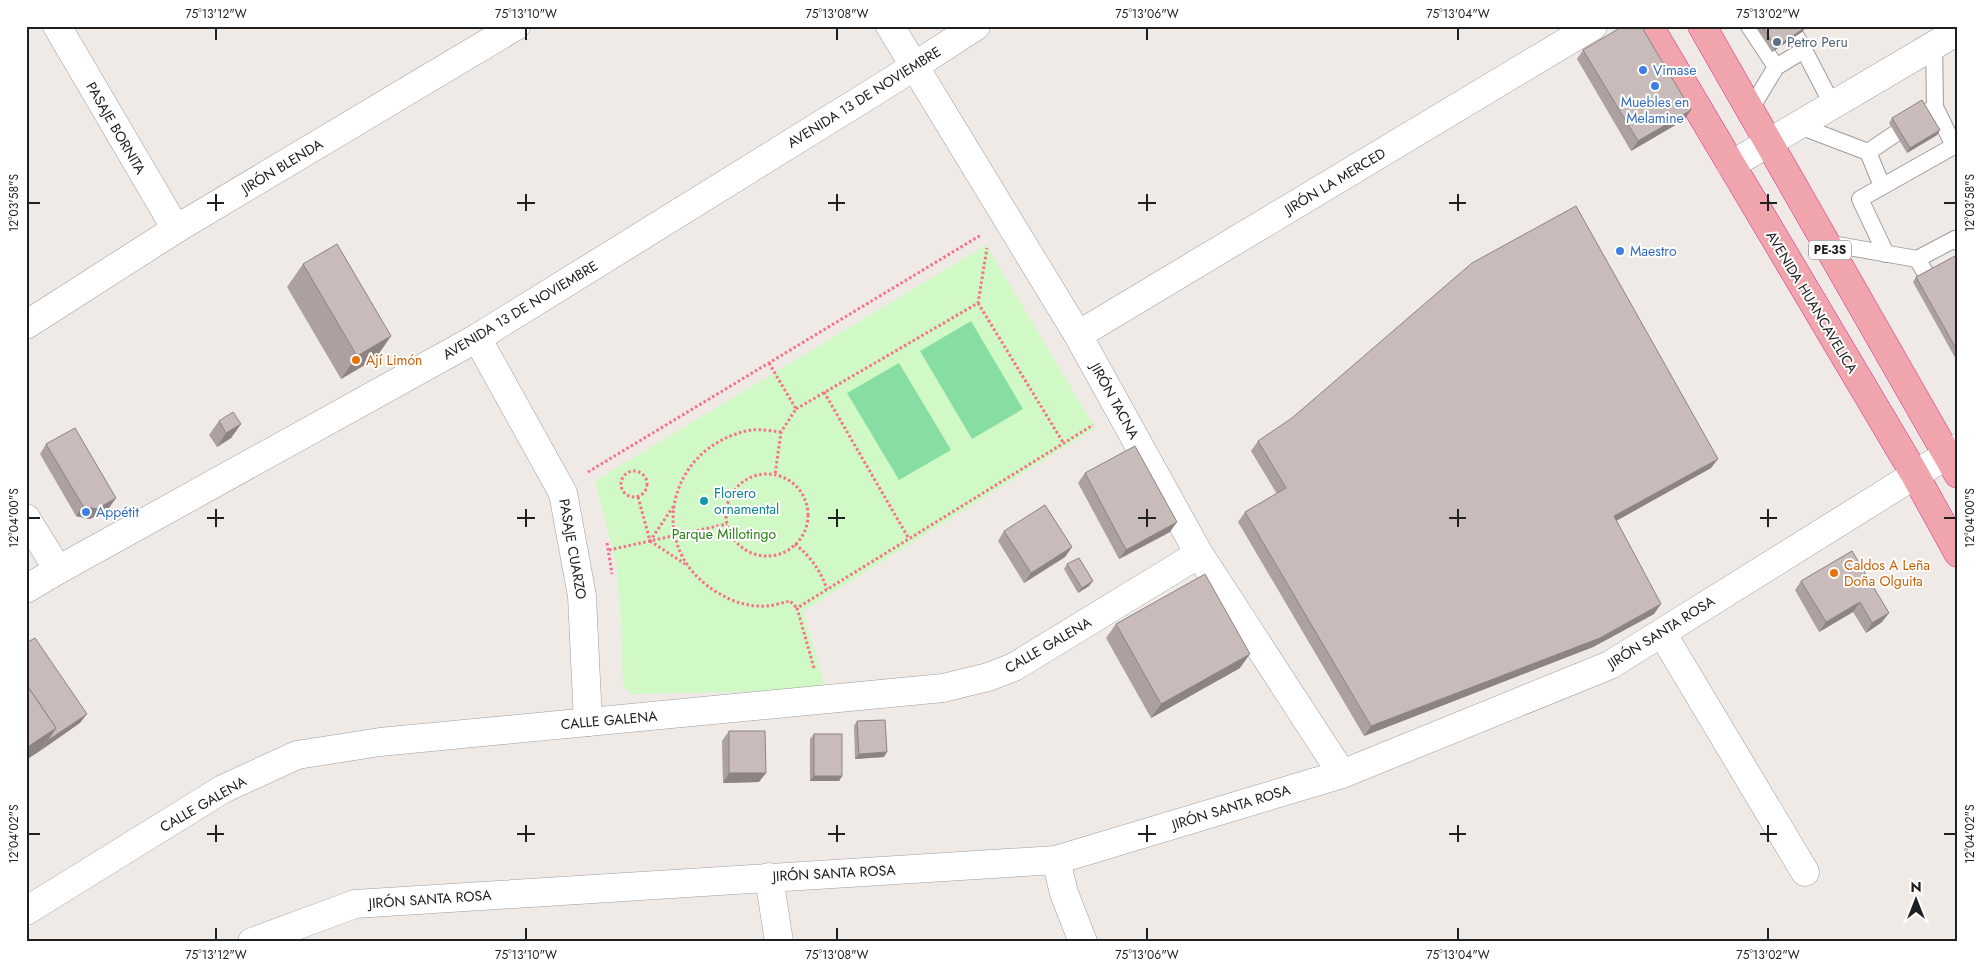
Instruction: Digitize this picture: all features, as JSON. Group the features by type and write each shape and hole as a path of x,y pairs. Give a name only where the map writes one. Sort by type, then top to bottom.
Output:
{"highway":[{"name":"AVENIDA HUANCAVELICA","path":"1649,26 1914,474 1958,553"},
{"name":"PE-3S","path":"1702,26 1826,244 1954,459"}],"street":[{"name":"PASAJE BORNITA","path":"57,26 176,229"},
{"name":"JIRÓN BLENDA","path":"26,325 176,229 516,26"},
{"name":"JIRÓN TACNA","path":"890,26 1078,336 1199,554 1342,774"},
{"name":"AVENIDA 13 DE NOVIEMBRE","path":"26,589 477,338 893,80 976,26"},
{"name":"JIRÓN LA MERCED","path":"1078,336 1593,26"},
{"path":"1731,164 1946,37"},
{"name":"PASAJE CUARZO","path":"477,338 561,487 582,596 588,722"},
{"name":"JIRÓN SANTA ROSA","path":"252,942 355,904 1056,860 1342,774 1610,666 1914,474 1954,459"},
{"path":"26,518 58,570"},
{"name":"CALLE GALENA","path":"26,911 223,789 297,755 380,742 943,688 988,677 1014,667 1199,554"},
{"path":"1662,632 1805,872"},
{"path":"1056,860 1064,893 1083,942"},
{"path":"769,877 779,942"}],"lane":[{"path":"1749,26 1776,67"},
{"path":"1790,26 1832,104"},
{"path":"1886,254 1860,199 1954,146 1935,107 1946,37"},
{"path":"1750,110 1776,67 1804,50"},
{"path":"1868,152 1935,107"},
{"path":"1797,125 1868,152 1882,186"},
{"path":"1826,244 1917,259 1955,239 1958,242"},
{"path":"1917,259 1958,326"}],"path":[{"path":"561,487 990,230"},
{"path":"988,240 978,303 1064,444"},
{"path":"774,475 781,432 796,409 978,303"},
{"path":"769,363 796,409"},
{"path":"824,392 909,539"},
{"path":"797,608 1094,425"},
{"path":"650,541 673,506 682,478 700,454 725,437 753,430 781,432"},
{"path":"629,471 638,471 647,481 646,489 638,497 628,496 621,489 622,477 629,471"},
{"path":"766,474 774,475 791,482 800,491 806,503 808,516 806,529 800,540 790,550 778,555 764,556 751,553 739,546 730,534 726,508 732,494 740,484 752,477 766,474"},
{"path":"638,497 650,541 686,564 705,586 732,601 761,606 790,601 797,608 816,675"},
{"path":"673,506 674,536 686,564"},
{"path":"608,550 727,524"},
{"path":"607,541 613,580"},
{"path":"795,544 806,552 816,564 827,589"}],"green space":[{"name":"Parque Millotingo","path":"986,245 1095,428 803,611 826,690 631,694 623,685 616,562 595,481"},
{"path":"971,321 1023,409 972,439 920,351"},
{"path":"899,363 951,450 899,480 847,393"}],"building":[{"path":"1623,26 1641,26 1691,110 1638,141 1583,50"},
{"name":"Petro Peru","path":"1762,26 1805,26 1806,27 1776,47"},
{"path":"1922,100 1940,130 1910,148 1892,118"},
{"path":"1576,206 1718,459 1614,516 1661,604 1600,638 1371,726 1245,512 1286,488 1258,441 1292,418 1472,263"},
{"path":"337,244 391,336 357,356 303,264"},
{"path":"1958,255 1958,352 1916,277"},
{"path":"233,412 241,424 226,433 219,421"},
{"path":"75,428 116,498 97,509 83,506 46,444"},
{"path":"1135,446 1177,522 1126,550 1085,473"},
{"path":"1045,505 1072,547 1031,573 1004,531"},
{"path":"1852,551 1889,613 1872,623 1860,602 1826,622 1801,581"},
{"path":"1079,558 1093,581 1082,588 1067,564"},
{"path":"1205,574 1250,654 1161,704 1116,624"},
{"path":"35,638 87,714 47,741 56,728 26,684 26,643"},
{"path":"26,684 56,728 26,748"},
{"path":"885,720 887,752 859,754 857,721"},
{"path":"729,731 765,731 766,773 729,773"},
{"path":"814,734 842,734 842,776 814,776"}],"place":[{"name":"Petro Peru","path":"1777,42"},
{"name":"Vimase","path":"1643,70"},
{"name":"Muebles en Melamine","path":"1655,86"},
{"name":"Maestro","path":"1620,251"},
{"name":"Ají Limón","path":"356,360"},
{"name":"Florero ornamental","path":"704,501"},
{"name":"Appétit","path":"86,512"},
{"name":"Caldos A Leña Doña Olguita","path":"1834,573"}]}
